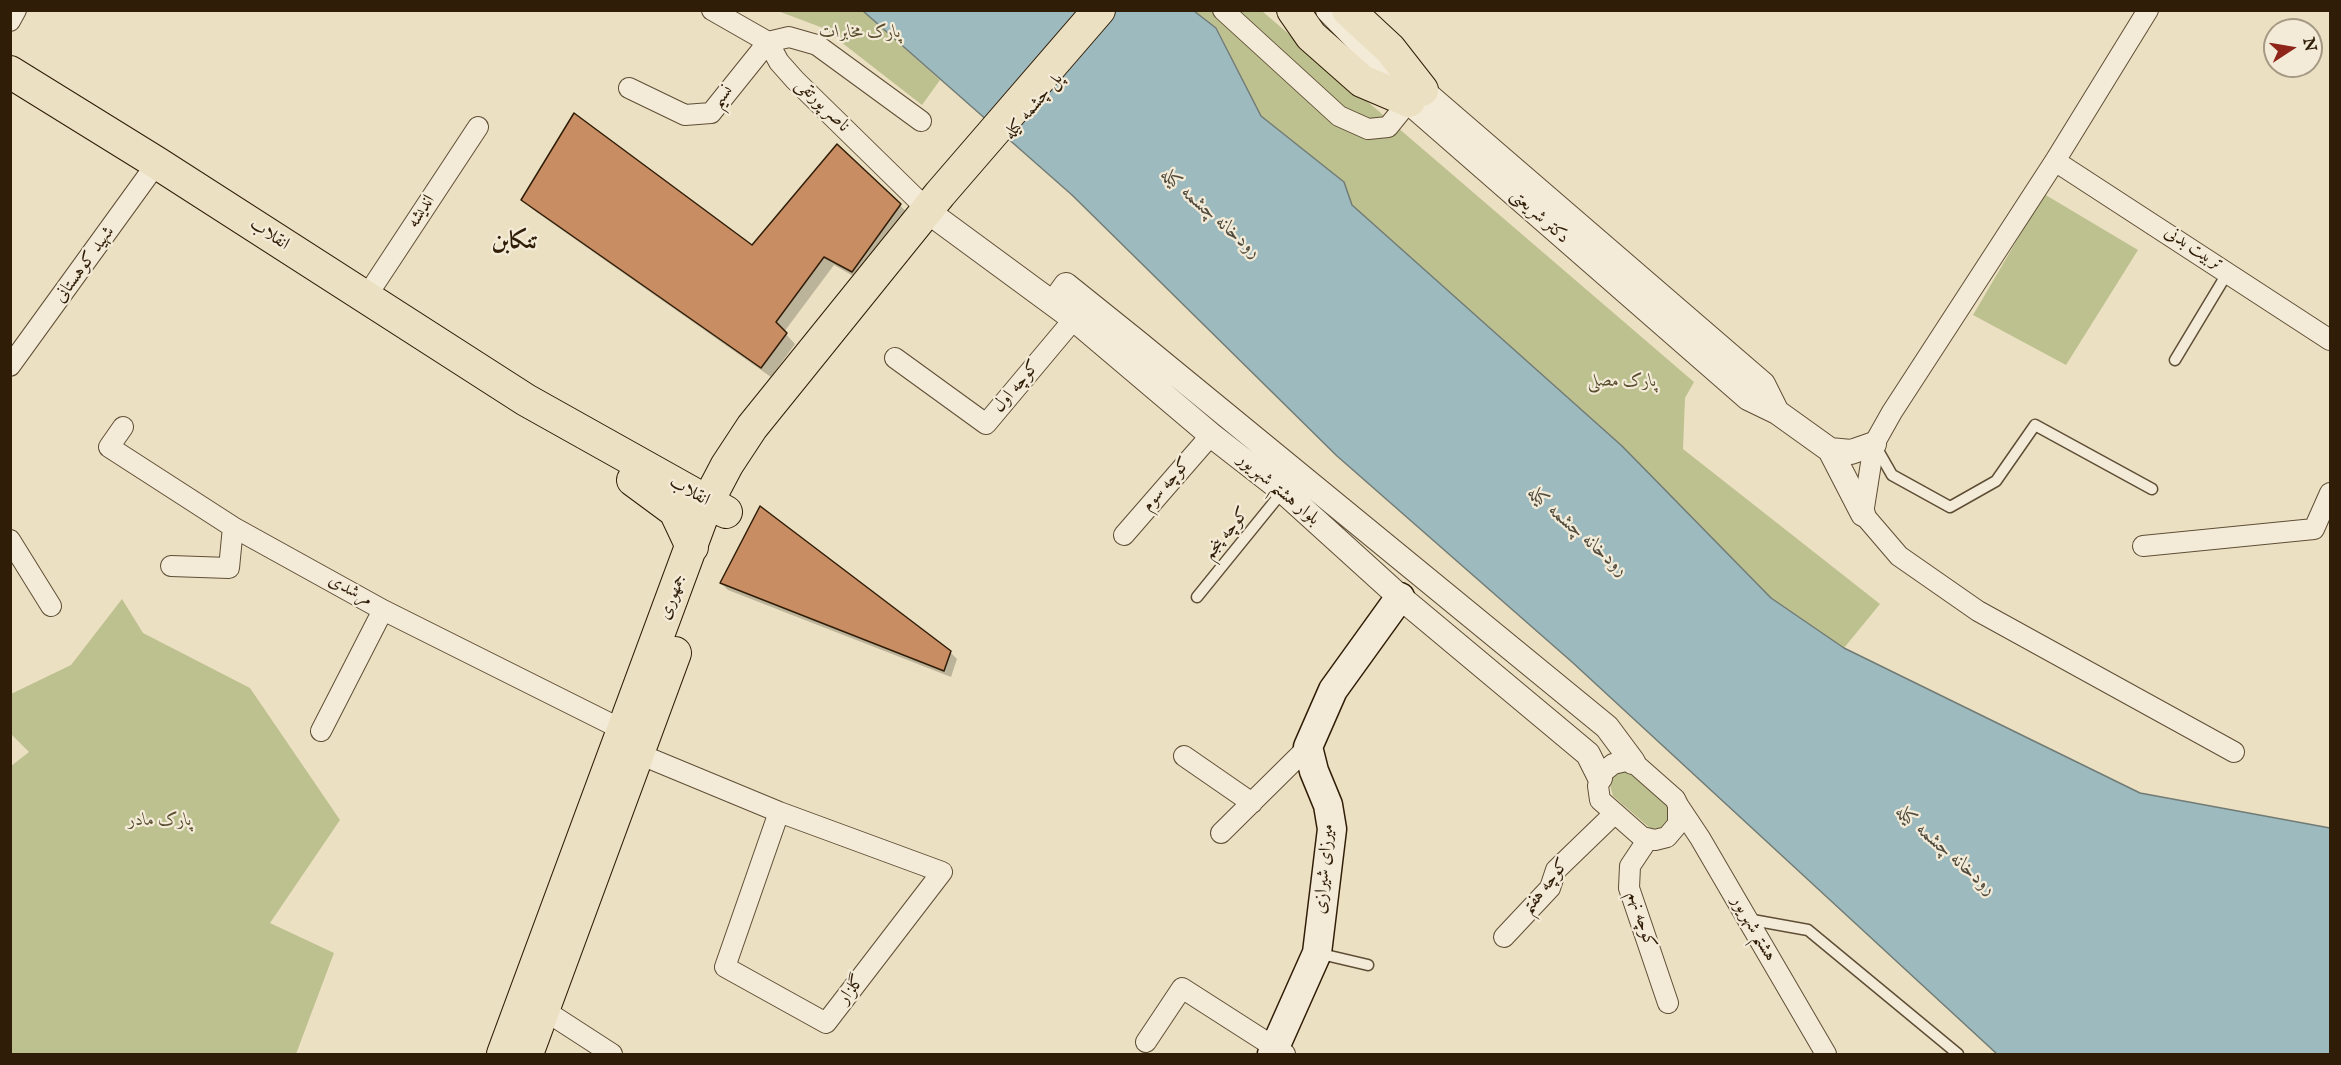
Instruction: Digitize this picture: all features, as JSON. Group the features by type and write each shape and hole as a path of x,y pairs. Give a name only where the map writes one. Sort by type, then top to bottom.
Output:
{"main road":[{"name":"پل چشمه کیله","path":"939,207 1099,10"},
{"name":"پل چشمه کیله","path":"939,207 1116,10"},
{"path":"1293,10 1311,36 1362,81 1415,96"},
{"path":"1348,10 1390,49 1415,96"},
{"name":"انقلاب","path":"10,72 157,163 526,400 717,507"},
{"name":"جمهوری","path":"503,1054 631,742 717,507 727,465 752,427 939,207"},
{"name":"انقلاب","path":"526,400 675,512 692,547"},
{"name":"جمهوری","path":"527,1054 544,1010 692,547 717,507"},
{"path":"1308,747 1333,690 1400,597"},
{"name":"میرزای شیرازی","path":"1277,1053 1317,953 1332,829 1328,805 1314,771 1308,747"}],"street":[{"path":"10,21 16,10"},
{"name":"ناصر پورتقی","path":"712,10 768,42 779,62 790,74 939,207"},
{"path":"1223,10 1339,116 1368,129 1388,127 1415,96"},
{"name":"دکتر شریعتی","path":"1310,10 1319,22 1415,96"},
{"name":"دکتر شریعتی","path":"1328,10 1415,96 1599,256 1763,384 1777,412 1830,450 1863,514"},
{"path":"2148,10 2055,161 1892,412 1874,444 1863,514 1899,556 1978,611 2234,752"},
{"path":"768,42 789,37 817,45 921,121"},
{"name":"نسیم","path":"629,88 685,115 711,113 768,42"},
{"name":"اندیشه","path":"366,297 478,127"},
{"name":"تربیت بدنی","path":"2055,161 2331,340"},
{"name":"شهید کوهستانی","path":"10,366 157,163"},
{"name":"بلوار هشتم شهریور","path":"939,207 1059,294 1137,342 1607,727 1633,762"},
{"name":"بلوار هشتم شهریور","path":"1059,294 1074,319 1211,435 1283,491 1400,597 1588,754 1600,778"},
{"name":"کوچه اول","path":"895,358 986,424 1074,319"},
{"name":"مرشدی","path":"123,427 109,447 233,526 383,610 631,742"},
{"name":"کوچه سوم","path":"1124,535 1211,435"},
{"path":"1830,450 1851,452 1874,444"},
{"path":"2143,546 2314,529 2331,493"},
{"path":"171,566 229,568 233,526"},
{"path":"10,540 51,606"},
{"path":"321,731 383,610"},
{"name":"گلزار","path":"631,742 779,812 942,872 826,1023 725,968 779,812"},
{"path":"1221,833 1308,747"},
{"path":"1185,756 1252,803"},
{"path":"1633,762 1678,805 1680,818 1672,834 1661,840 1642,837 1600,800 1598,786 1607,768 1612,764 1633,762"},
{"name":"هشتم شهریور","path":"1678,805 1826,1054"},
{"name":"کوچه هفتم","path":"1504,937 1550,888 1556,870 1615,813"},
{"name":"کوچه نهم","path":"1648,839 1630,866 1629,888 1668,1003"},
{"path":"1146,1042 1182,988 1277,1053"},
{"path":"544,1010 612,1054"}],"lane":[{"path":"2175,360 2228,272"},
{"path":"1874,444 1892,475 1950,507 1996,481 2034,425 2152,489"},
{"name":"کوچه پنجم","path":"1197,597 1283,491"},
{"path":"1747,919 1809,930 1958,1054"},
{"path":"1317,953 1368,965"}],"green space":[{"name":"پارک مخابرات","path":"778,11 863,11 940,80 922,105 823,28"},
{"name":"پارک مصلی","path":"1194,11 1262,11 1694,382 1685,398 1683,449 1880,604 1844,648 1771,598 1622,446 1352,205 1344,182 1261,116 1217,28"},
{"path":"2044,194 2138,250 2066,365 1973,315"},
{"name":"پارک مادر","path":"122,599 143,633 250,688 340,820 270,923 334,953 296,1054 11,1054 11,766 29,752 11,734 11,694 71,665"},
{"path":"1621,771 1630,774 1668,805 1671,818 1664,827 1651,829 1613,796 1609,782"}],"water":[{"name":"رودخانه چشمه کیله","path":"863,11 1194,11 1216,28 1261,116 1344,182 1352,205 1622,446 1771,598 1844,648 2140,793 2330,828 2330,1054 1997,1054 1572,662 1337,456 1072,195"}],"building":[{"path":"574,113 752,245 837,144 901,204 852,272 824,257 776,322 787,333 761,368 521,200"},
{"path":"760,506 951,651 944,671 720,583"}],"district":[{"name":"تنکابن","path":"515,243"}]}
